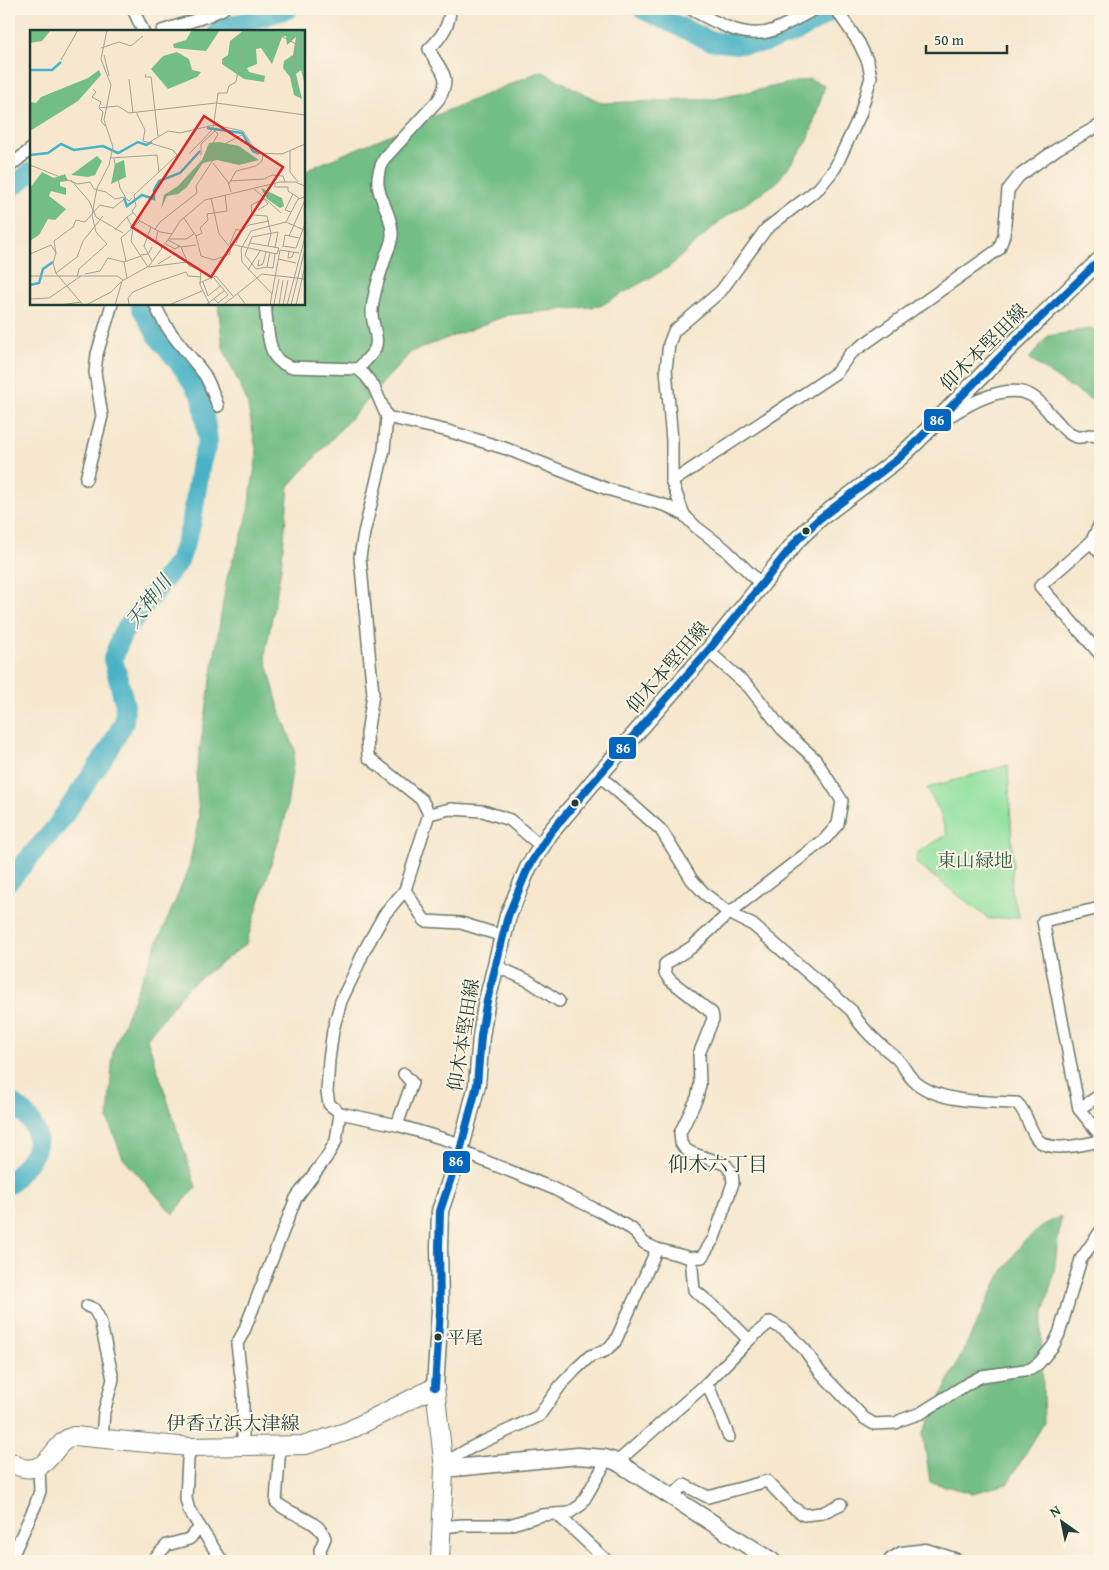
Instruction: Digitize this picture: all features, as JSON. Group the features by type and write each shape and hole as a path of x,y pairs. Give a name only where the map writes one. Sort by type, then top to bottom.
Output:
{"main road":[{"name":"仰木本堅田線","path":"435,1387 440,1310 440,1212 477,1085 481,1036 486,1005 508,916 528,868 550,833 708,651 798,539 819,519 898,459 1100,260"},
{"name":"伊香立浜大津線","path":"38,1468 48,1460 61,1442 74,1436 190,1448 306,1445 356,1427 435,1387"},
{"path":"435,1387 444,1466 440,1561"},
{"path":"444,1466 578,1456 611,1460 772,1561"},
{"path":"9,1461 23,1468 38,1468"},
{"path":"892,1561 902,1554 926,1552 954,1561"}],"street":[{"path":"133,9 143,30"},
{"path":"165,30 222,9"},
{"path":"358,370 376,348 371,311 375,290 392,234 389,216 378,193 379,169 384,159 439,99 444,90 446,82 444,72 436,63 429,49 440,40 450,18 450,9"},
{"path":"691,9 716,23 746,33 772,31 815,9"},
{"path":"684,515 672,482 672,441 666,369 669,344 674,331 721,291 766,229 819,188 835,168 860,115 871,77 868,62 860,43 836,9"},
{"path":"672,482 837,372 850,354 999,249 1004,235 1008,190 1019,176 1057,149 1100,125"},
{"path":"9,167 30,150"},
{"path":"86,479 102,416 96,372 97,354 112,305"},
{"path":"155,305 175,339 205,376 218,406"},
{"path":"265,305 275,356 281,363 290,367 358,370 365,375 374,387 387,417 384,450 364,533 360,558 373,694 367,734 368,757 422,800 429,814 405,890 384,915 340,1001 333,1030 327,1092 328,1104 340,1113 397,1125 460,1147 602,1212 632,1229 644,1243 657,1249 691,1258 702,1258 714,1238 733,1183 732,1173 725,1164 694,1154 685,1149 681,1143 680,1133 697,1098 700,1085 699,1054 712,1019 712,1013 670,980 665,972 665,964 692,947 729,913 825,839 838,824 842,801 814,759 782,729 749,687 708,651"},
{"path":"931,428 969,404 997,394 1023,392 1033,396 1066,432 1079,437 1100,436"},
{"path":"387,417 448,431 507,449 607,489 667,506 684,515 696,527 725,549 762,585"},
{"path":"1100,524 1091,542 1040,586 1100,654"},
{"path":"1091,542 1100,552"},
{"path":"599,775 661,830 692,880 704,894 729,913 753,925 852,1011 875,1040 895,1057 913,1080 930,1092 978,1103 1017,1103 1024,1112 1038,1141 1056,1148 1100,1141"},
{"path":"429,814 450,809 483,811 510,820 542,847"},
{"path":"405,890 425,921 460,923 503,936"},
{"path":"1100,908 1043,921 1079,1109 1100,1134"},
{"path":"496,966 529,981 559,1001"},
{"path":"397,1125 412,1083 404,1074"},
{"path":"1079,1109 1100,1095"},
{"path":"243,1446 243,1392 237,1344 244,1331 296,1198 326,1158 336,1141 340,1113"},
{"path":"442,1527 462,1524 509,1525 542,1515 569,1512 581,1505 602,1470 611,1460 705,1385 749,1340 770,1322 786,1331 805,1350 820,1372 864,1418 874,1424 896,1424 901,1420 921,1413 982,1376 1031,1369 1053,1346 1059,1334 1081,1258 1100,1232"},
{"path":"444,1466 474,1446 539,1416 560,1386 576,1369 590,1356 605,1351 615,1342 657,1249"},
{"path":"691,1258 694,1290 722,1313 749,1340"},
{"path":"86,1306 94,1309 100,1320 113,1379 104,1412 102,1439"},
{"path":"705,1385 710,1390 729,1437"},
{"path":"280,1446 276,1502 281,1507 318,1526 323,1531 325,1538 320,1550 321,1558 325,1561"},
{"path":"190,1448 186,1499 189,1510 222,1561"},
{"path":"10,1561 40,1491 38,1468"},
{"path":"671,1497 684,1486 708,1497 767,1482 791,1506 804,1515 822,1513 842,1504"},
{"path":"556,1514 607,1561"},
{"path":"152,1561 167,1545 189,1539 200,1528"}],"green space":[{"path":"541,71 602,103 715,99 809,79 825,85 808,141 776,183 721,220 669,267 600,306 508,315 411,352 289,486 281,569 265,655 278,705 295,750 285,820 246,944 188,987 147,1038 196,1187 173,1214 123,1158 108,1120 113,1051 188,871 199,818 196,774 227,577 246,523 257,454 247,401 223,348 218,305 305,305 305,173 311,168"},
{"path":"1089,329 1100,330 1100,405 1029,359 1048,336"},
{"name":"東山緑地","path":"1008,765 1013,863 1011,891 1020,917 989,919 916,863 918,852 947,835 939,810 927,788"},
{"path":"1061,1216 1054,1272 1041,1326 1044,1423 1007,1484 972,1493 930,1482 923,1434 999,1277 1023,1242 1046,1224"}],"waterway":[{"name":"天神川","path":"220,30 288,9"},
{"name":"天神川","path":"642,9 710,41 738,44 763,43 798,31 835,9"},
{"path":"9,190 30,173"},
{"name":"天神川","path":"9,881 55,828 109,750 124,722 125,705 113,659 122,634 179,561 191,526 201,462 208,441 202,397 183,368 158,337 141,305"},
{"name":"天神川","path":"9,1101 27,1116 32,1123 37,1137 37,1145 32,1157 9,1184"}],"transit line":[{"name":"86","path":"435,1387 440,1310 440,1211 460,1151 477,1085 481,1036 486,1005 508,916 528,868 550,833 708,651 798,539 819,519 898,459 1100,260"}],"place":[{"name":"平尾","path":"438,1337"}],"district":[{"name":"仰木六丁目","path":"718,1163"}]}
